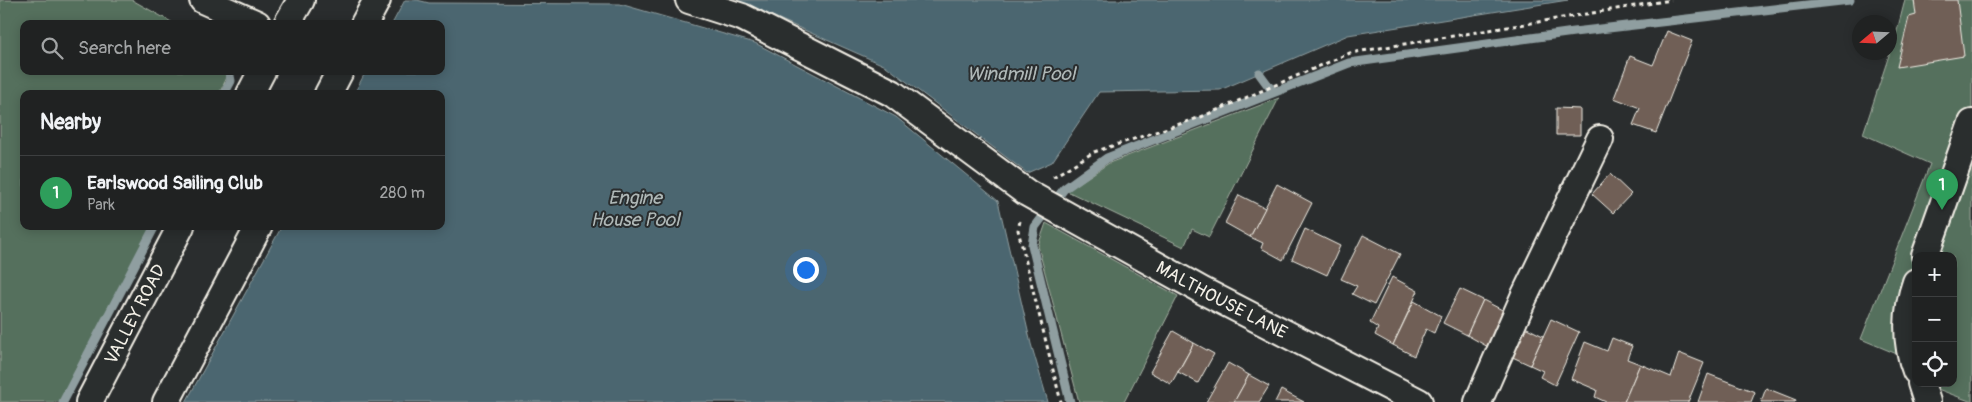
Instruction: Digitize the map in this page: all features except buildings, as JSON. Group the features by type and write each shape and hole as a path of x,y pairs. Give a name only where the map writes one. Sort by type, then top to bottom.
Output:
{"street":[{"path":"203,0 248,20"},
{"path":"289,20 301,0"},
{"path":"366,20 377,0"},
{"name":"MALTHOUSE LANE","path":"689,0 742,17 892,93 1027,193 1203,291 1419,402"},
{"path":"252,90 260,75"},
{"path":"330,90 338,75"},
{"path":"1926,252 1972,123"},
{"path":"1478,402 1524,297 1600,139"},
{"name":"VALLEY ROAD","path":"89,402 179,230"},
{"path":"166,402 257,230"},
{"path":"1912,293 1908,329 1912,362"},
{"path":"1921,387 1927,402"}],"path":[{"path":"1061,402 1018,230 1027,193 1094,152 1201,117 1350,53 1671,0"}],"green space":[{"path":"0,0 132,0 168,20 20,20 20,75 228,75 221,90 20,90 20,230 149,230 62,402 0,402"},
{"path":"1905,0 1972,0 1972,286 1970,290 1972,291 1972,402 1935,388 1957,387 1957,252 1912,252 1912,360 1861,339 1930,164 1863,134 1887,60 1897,60 1897,31"},
{"path":"1279,98 1209,237 1192,229 1184,247 1067,191 1109,163"},
{"path":"1046,223 1178,296 1124,402 1079,402 1038,246"}],"water":[{"name":"Engine House Pool","path":"405,0 429,3 620,4 755,43 896,117 998,201 1031,344 1048,402 186,402 280,230 445,230 445,90 356,90 364,75 445,75 445,20 394,20"},
{"name":"Windmill Pool","path":"736,0 1568,0 1348,35 1220,90 1099,92 1052,162 1027,173 886,66"}],"waterway":[{"path":"1070,402 1032,245 1035,227 1064,189 1107,158 1349,63 1574,32 1850,0"},
{"path":"1259,73 1273,92"},
{"path":"226,90 231,81 230,75"},
{"path":"63,402 153,230"}],"place":[{"name":"Earlswood Sailing Club","path":"1942,210"}]}
